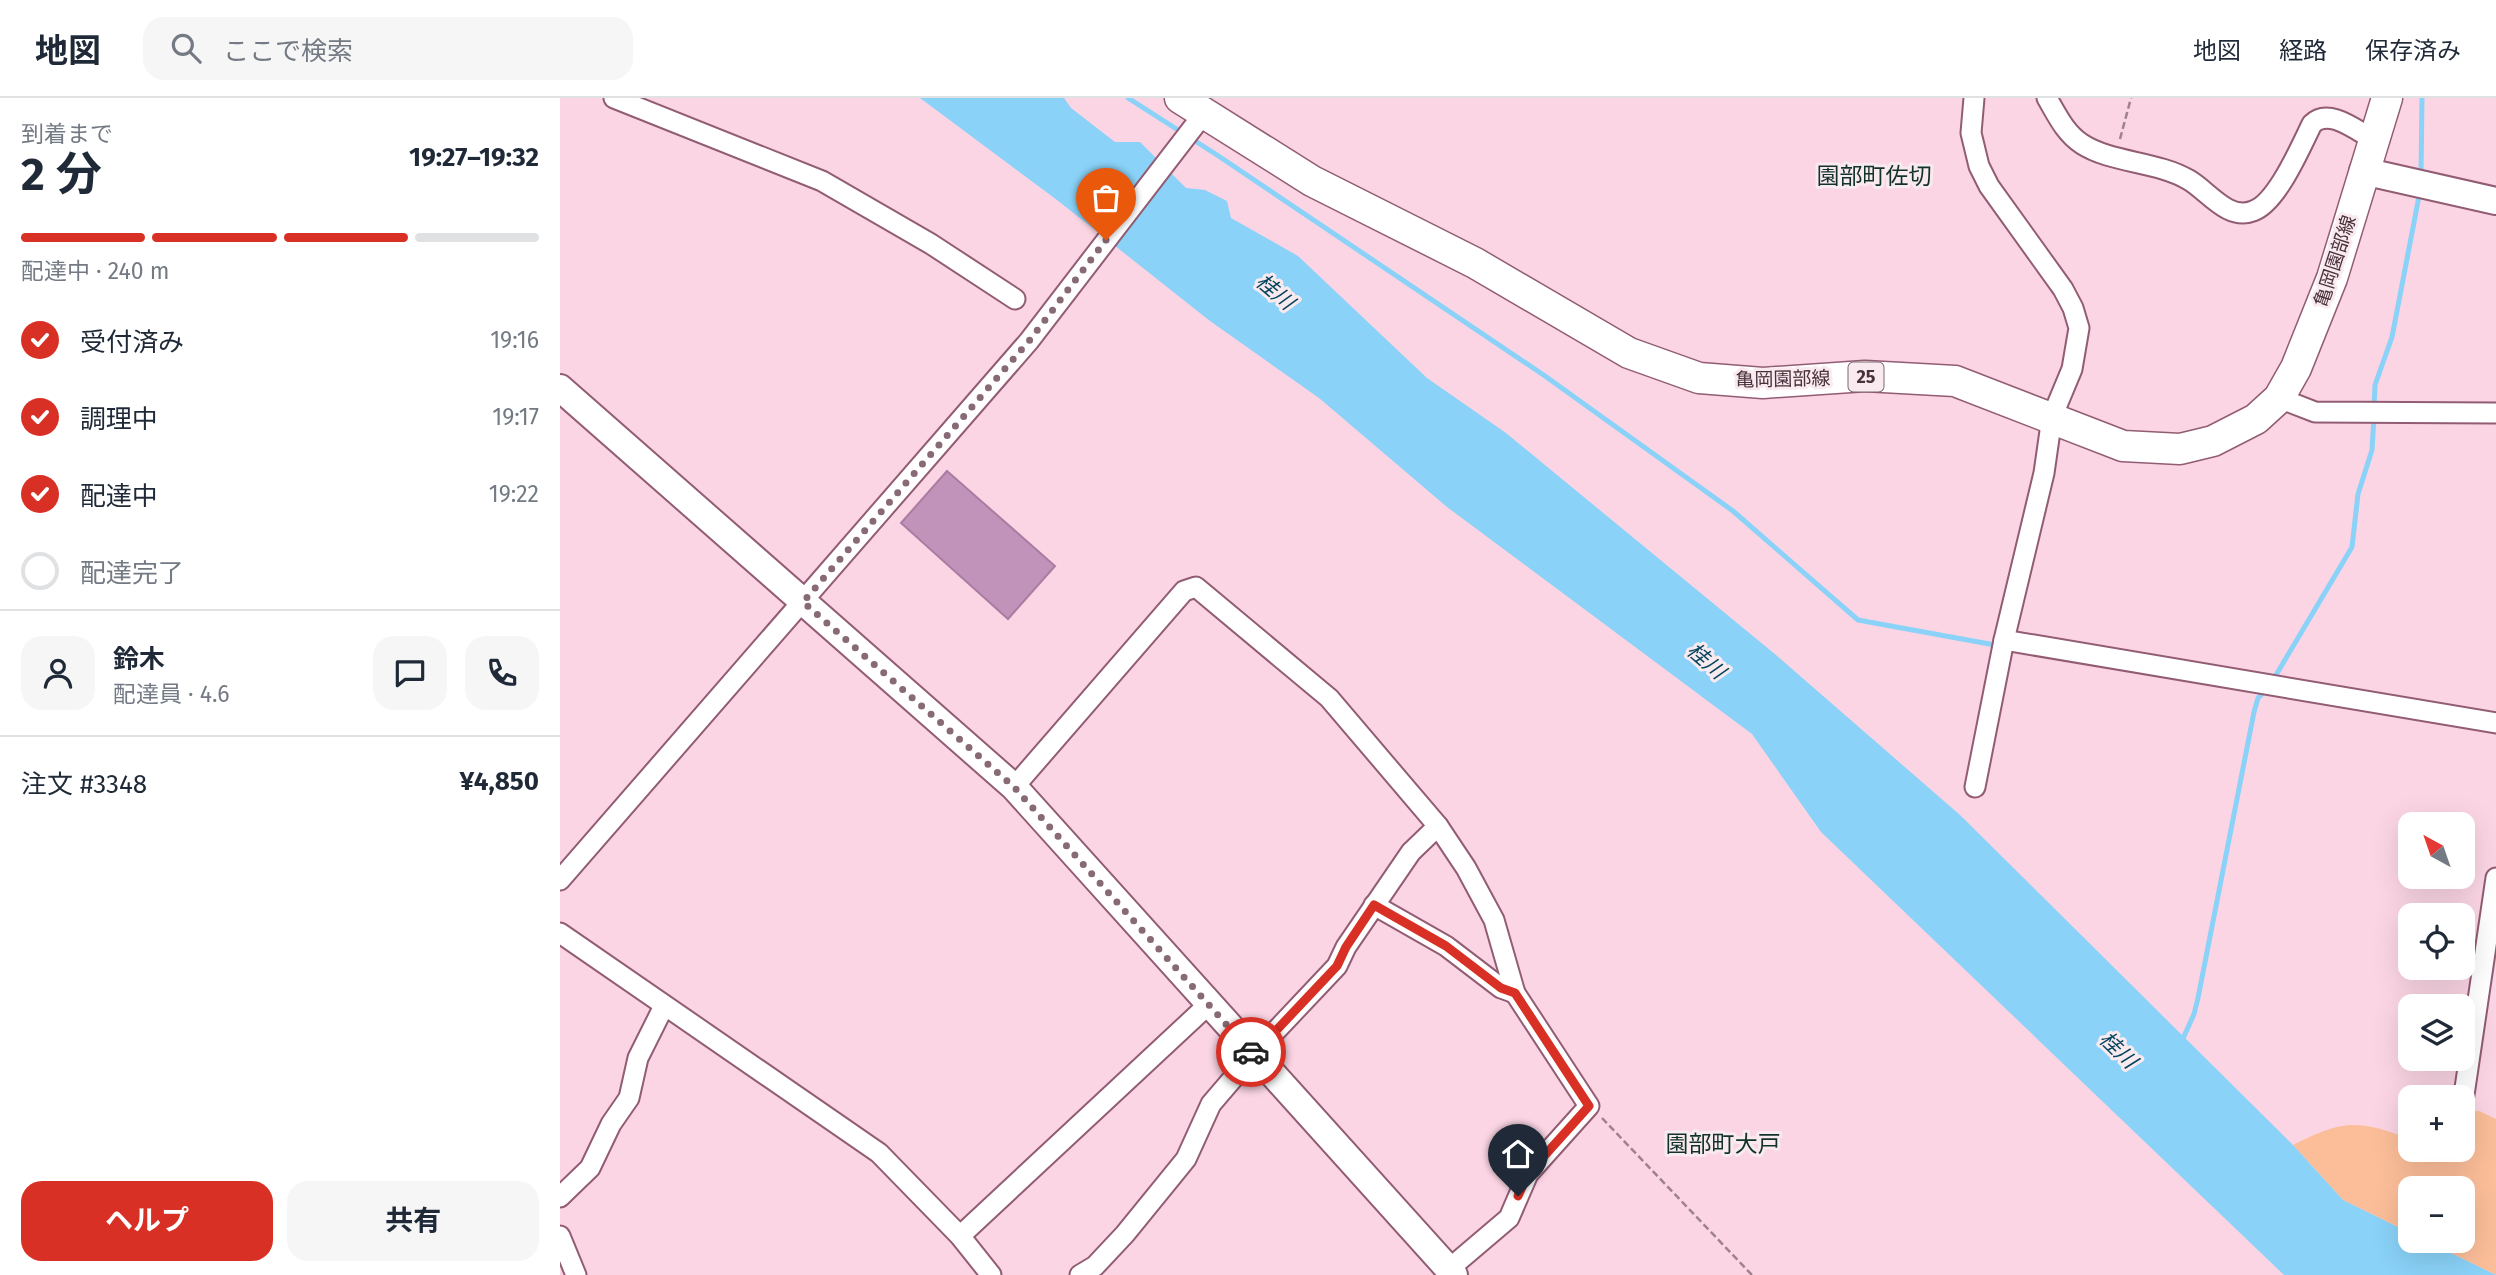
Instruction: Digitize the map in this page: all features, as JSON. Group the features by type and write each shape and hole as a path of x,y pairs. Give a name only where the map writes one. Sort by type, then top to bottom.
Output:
{"main road":[{"name":"亀岡園部線","path":"1195,109 1312,181 1475,263 1629,353 1699,378 1763,383 1865,376 1955,381 2123,446 2180,449 2213,441 2256,419 2279,398 2296,368 2332,278 2387,98"}],"street":[{"path":"614,98 822,181 931,244 1016,299"},
{"path":"1974,98 1971,133 1979,166 1989,186 2063,289 2079,328 2072,369 2052,417 2044,473 2004,640 1975,787"},
{"path":"2047,98 2062,125 2073,138 2085,146 2157,166 2188,179 2228,209 2242,214 2255,211 2269,198 2317,119 2329,116 2374,140"},
{"path":"560,880 1029,341 1195,109"},
{"path":"2363,171 2496,201"},
{"path":"560,388 1014,787 1253,1055 1452,1272 1509,1218 1528,1174 1589,1106 1515,993 1494,920 1466,867 1438,826 1329,698 1196,587 1184,590 1014,787"},
{"path":"2279,398 2315,412 2496,413"},
{"path":"2004,640 2496,723"},
{"path":"1080,1275 1095,1266 1125,1234 1186,1159 1212,1104 1253,1055 1337,966 1346,947 1411,852 1438,826"},
{"path":"2465,1085 2496,878"},
{"path":"1374,905 1446,946 1501,988 1515,993"},
{"path":"560,933 878,1153 960,1236 991,1275"},
{"path":"960,1236 1209,1004"},
{"path":"560,1197 590,1168 611,1124 629,1098 638,1058 664,1006"},
{"path":"560,1236 576,1275"}],"path":[{"path":"2115,156 2132,98"},
{"path":"1589,1106 1752,1275"}],"shaded area":[{"path":"2475,1111 2496,1119 2496,1275 2451,1253 2475,1253 2475,1176 2398,1176 2398,1227 2343,1200 2293,1145 2338,1127 2350,1125 2376,1128 2398,1135 2398,1162 2475,1162"}],"water":[{"name":"桂川","path":"920,98 1064,98 1071,108 1115,142 1140,142 1186,188 1205,190 1227,201 1231,218 1298,256 1427,378 1506,433 1776,655 1960,815 2293,1145 2343,1200 2398,1227 2398,1253 2451,1253 2496,1275 2284,1275 1821,832 1752,734 1447,507 1319,398 1210,321 1057,200"}],"building":[{"path":"947,471 1055,566 1008,619 901,523"}],"waterway":[{"path":"1128,98 1545,376 1733,511 1858,620 1995,645"},
{"path":"2421,175 2422,98"},
{"path":"2374,407 2375,385 2392,337 2420,191"},
{"path":"2273,680 2352,547 2358,494 2372,450 2374,416"},
{"path":"2181,1043 2198,998 2254,712 2258,698 2268,688"}],"way so far":[{"path":"1106,240 1029,341 803,602 1014,787 1251,1052"}],"district":[{"name":"園部町佐切","path":"1874,176"},
{"name":"園部町大戸","path":"1723,1144"}],"route":[{"path":"1251,1052 1253,1055 1337,966 1346,947 1374,905 1446,946 1501,988 1515,993 1589,1106 1528,1174 1518,1196"}]}
